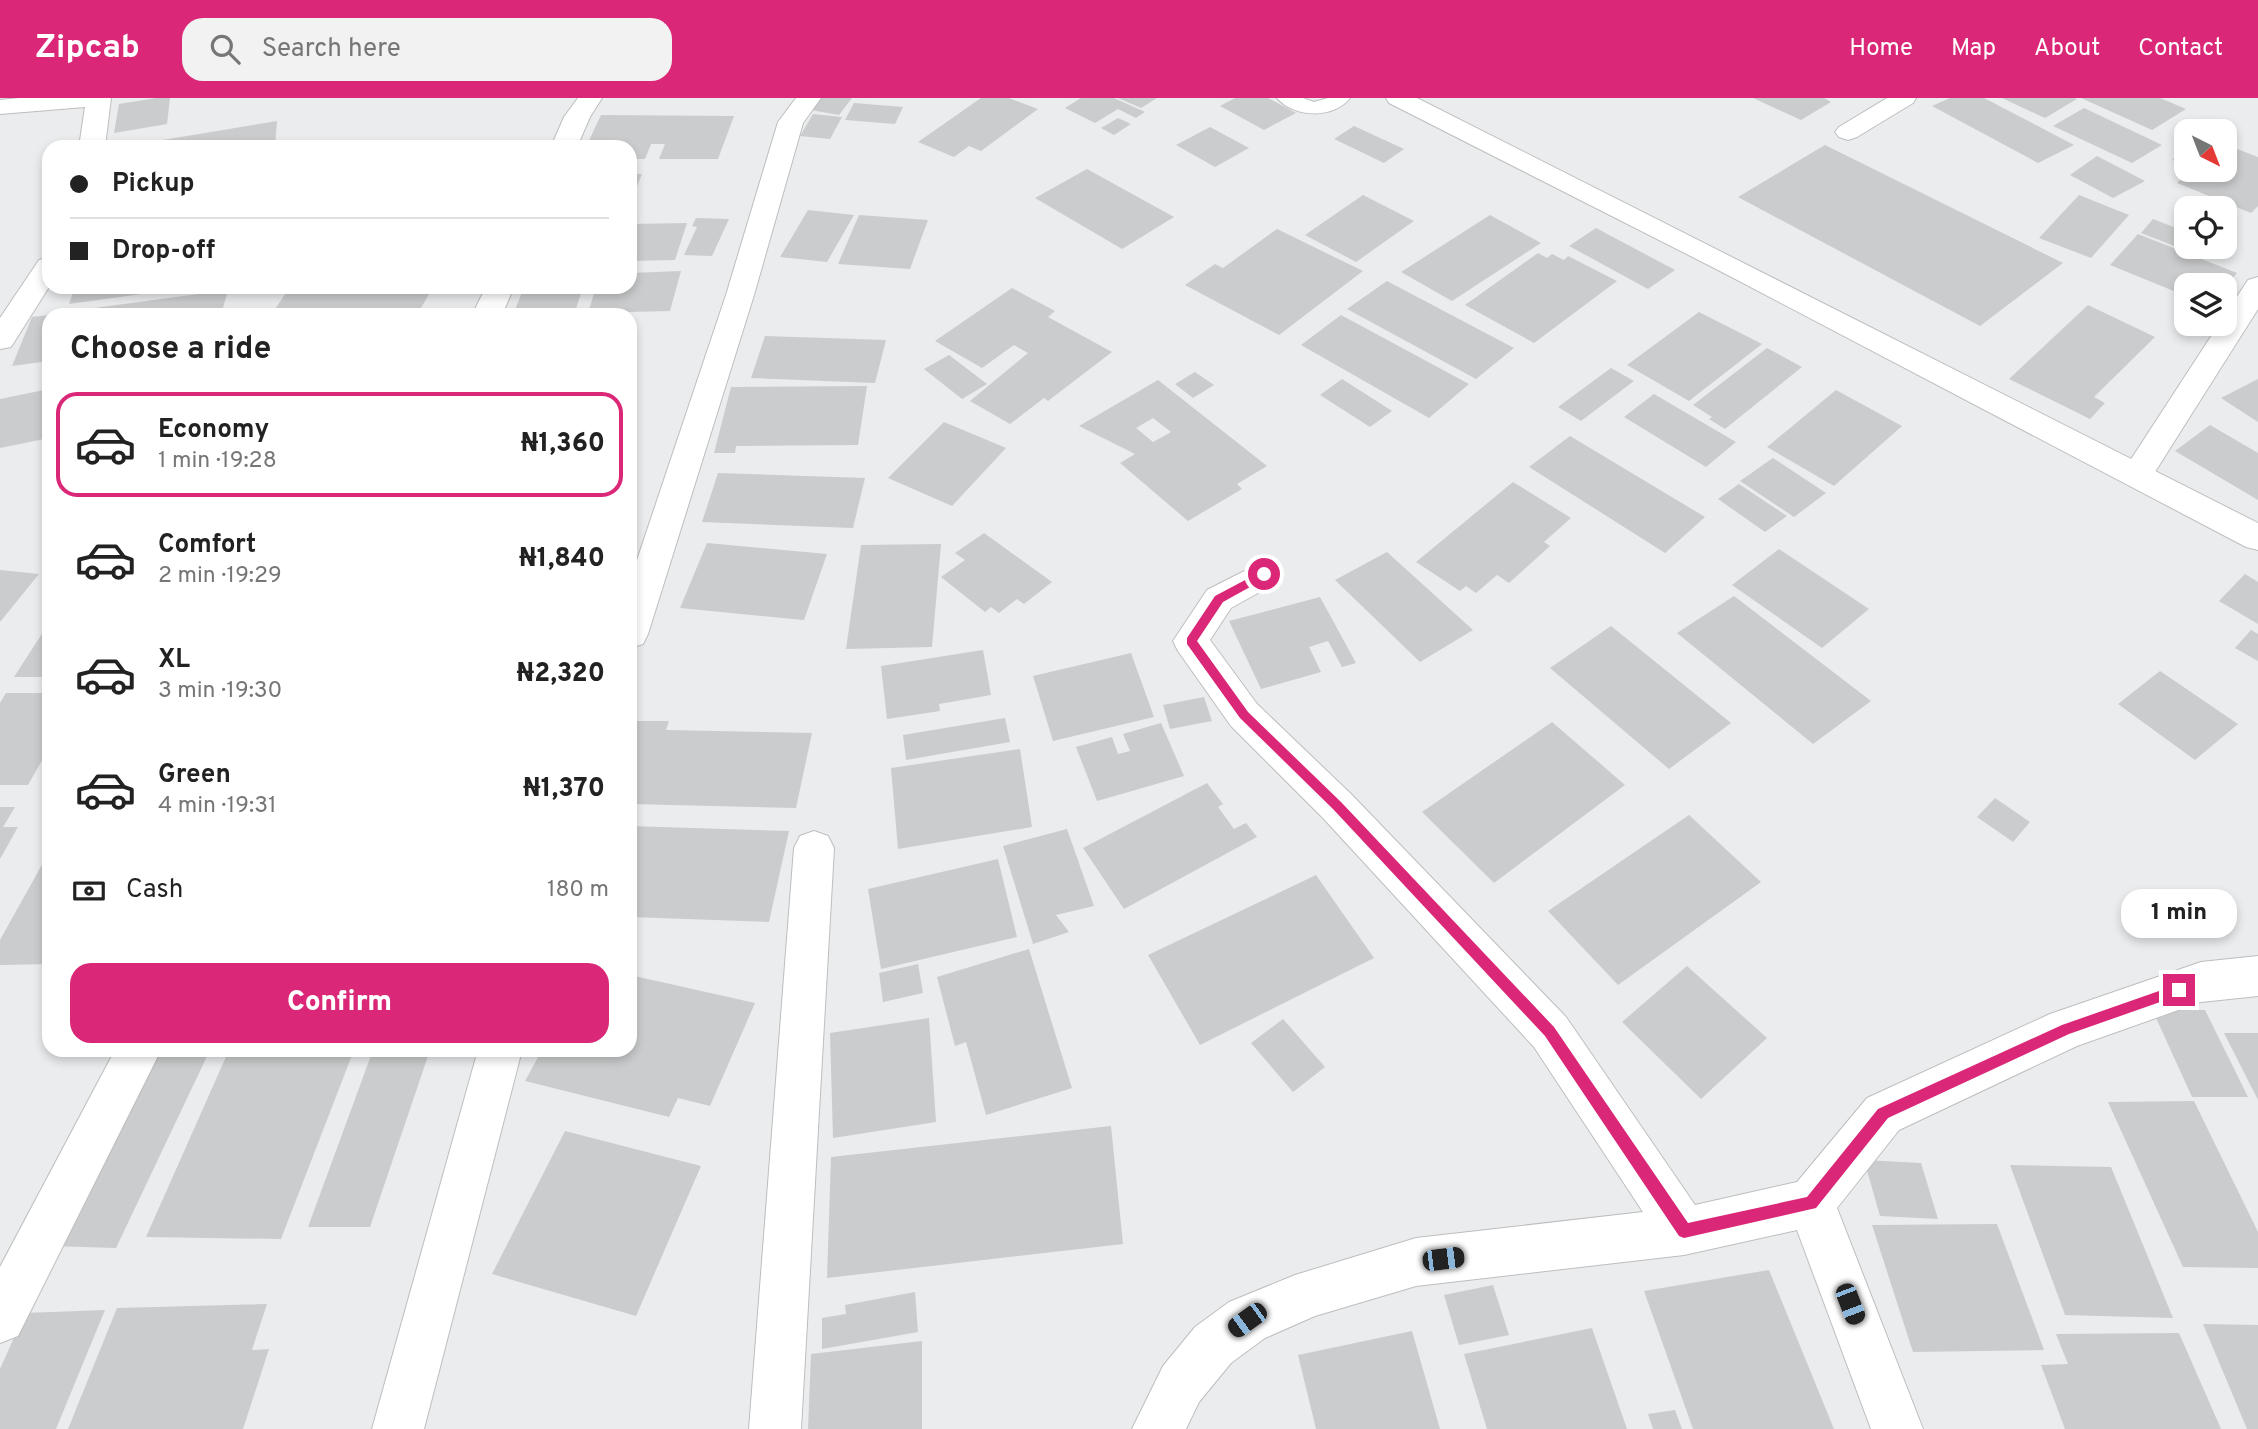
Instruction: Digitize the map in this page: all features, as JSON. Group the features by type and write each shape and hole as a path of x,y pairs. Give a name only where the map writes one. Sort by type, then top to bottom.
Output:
{"street":[{"path":"0,107 98,98 93,140"},
{"path":"567,140 577,117 590,98"},
{"path":"637,612 740,295 791,122 810,98"},
{"path":"1398,98 2258,538"},
{"path":"1848,132 1904,98"},
{"path":"0,340 42,277"},
{"path":"2137,475 2258,286"},
{"path":"1264,574 1219,599 1191,641 1244,715 1337,806 1550,1032 1684,1231"},
{"path":"775,1429 814,848"},
{"path":"1158,1429 1181,1384 1213,1345 1247,1320 1312,1292 1416,1262 1684,1231 1811,1203 1883,1114 2066,1029 2201,982 2258,976"},
{"path":"0,1318 135,1057"},
{"path":"398,1429 498,1057"},
{"path":"1811,1203 1897,1429"}],"lane":[{"path":"1287,98 1320,110 1330,107 1340,98"}],"building":[{"path":"170,98 167,124 114,133 119,104"},
{"path":"814,98 852,98 839,115 805,109"},
{"path":"981,98 1009,98 1038,109 981,151 969,146 954,157 918,142"},
{"path":"1081,98 1114,98 1145,112 1136,118 1118,109 1095,123 1065,108"},
{"path":"1118,98 1157,98 1141,108"},
{"path":"1235,98 1268,98 1296,113 1264,130 1220,106"},
{"path":"1753,98 1824,98 1831,102 1801,120"},
{"path":"1950,98 1984,98 2074,145 2038,163 1932,106"},
{"path":"2002,98 2074,98 2077,99 2045,118"},
{"path":"2081,98 2160,98 2186,109 2152,130"},
{"path":"854,103 903,107 895,124 845,120"},
{"path":"2084,108 2162,145 2132,163 2053,126"},
{"path":"813,114 842,117 830,139 800,136"},
{"path":"601,115 734,116 718,159 659,159 665,144 651,144 645,159 637,159 637,140 589,140"},
{"path":"1118,118 1131,124 1114,135 1101,128"},
{"path":"277,121 276,140 163,140"},
{"path":"1354,126 1404,149 1384,163 1334,139"},
{"path":"1210,127 1249,148 1215,167 1176,145"},
{"path":"1825,145 2063,263 1980,326 1738,197"},
{"path":"2237,149 2258,157 2258,206 2251,213 2237,207 2237,196 2209,196 2177,183 2237,182"},
{"path":"2097,156 2145,181 2113,198 2070,175"},
{"path":"1087,169 1174,217 1122,249 1035,198"},
{"path":"1363,195 1414,221 1356,262 1305,235"},
{"path":"2079,195 2129,215 2091,258 2039,238"},
{"path":"808,210 854,215 827,262 780,257"},
{"path":"859,215 928,220 910,269 838,264"},
{"path":"1490,215 1541,243 1452,301 1401,272"},
{"path":"696,218 729,219 712,256 684,255 697,227 692,226"},
{"path":"2153,219 2174,227 2174,246 2141,233"},
{"path":"687,223 675,260 637,261 637,224"},
{"path":"1596,228 1675,270 1648,289 1569,246"},
{"path":"1277,229 1363,271 1279,335 1185,285 1215,264 1223,268"},
{"path":"2138,234 2174,248 2174,259 2201,259 2237,273 2174,273 2174,291 2110,265"},
{"path":"1538,253 1547,258 1552,254 1564,260 1568,256 1617,281 1534,343 1465,305"},
{"path":"681,271 670,311 590,308 594,294 637,294 637,273"},
{"path":"1387,281 1514,348 1476,379 1347,309"},
{"path":"1012,288 1055,311 1048,317 1112,352 1048,401 1044,398 1010,424 970,401 1028,353 1014,345 982,368 935,341"},
{"path":"73,294 142,294 69,304"},
{"path":"198,294 227,294 223,308 94,308"},
{"path":"285,294 429,294 421,308 276,308"},
{"path":"521,294 581,294 576,308 516,308"},
{"path":"2088,305 2155,337 2094,397 2105,403 2090,419 2009,379"},
{"path":"1699,312 1762,344 1689,401 1627,365"},
{"path":"1341,315 1469,384 1429,418 1301,345"},
{"path":"42,316 42,362 12,366 32,317"},
{"path":"765,336 886,340 875,383 751,378"},
{"path":"1767,348 1802,367 1725,429 1693,405"},
{"path":"949,355 987,384 962,399 924,369"},
{"path":"1611,368 1634,381 1581,421 1558,407"},
{"path":"1195,372 1214,385 1193,398 1175,384"},
{"path":"1342,379 1392,411 1370,427 1320,395"},
{"path":"2258,379 2258,422 2221,398"},
{"path":"1158,380 1267,466 1237,484 1242,489 1188,521 1120,463 1135,454 1079,426","holes":["1153,418 1171,432 1153,442 1136,428"]},
{"path":"867,386 858,445 736,446 735,453 714,453 731,387"},
{"path":"42,390 42,439 0,448 0,399"},
{"path":"1836,390 1902,426 1834,486 1767,447"},
{"path":"1654,394 1736,442 1706,467 1624,417"},
{"path":"944,422 1006,448 952,506 888,478"},
{"path":"2210,425 2258,453 2258,500 2175,451"},
{"path":"1570,436 1705,517 1665,553 1529,467"},
{"path":"1773,458 1826,493 1794,517 1740,481"},
{"path":"718,473 865,478 853,528 702,522"},
{"path":"1513,482 1571,518 1544,542 1550,546 1509,583 1497,575 1476,593 1466,586 1460,591 1416,562"},
{"path":"1739,484 1787,516 1765,532 1718,499"},
{"path":"984,533 1052,582 1024,604 1017,599 999,613 991,607 985,612 941,577 965,560 955,553"},
{"path":"707,543 827,554 804,620 680,608"},
{"path":"941,544 932,647 846,649 861,545"},
{"path":"1779,549 1869,609 1822,648 1732,585"},
{"path":"1387,552 1473,630 1420,662 1335,580"},
{"path":"0,570 39,574 0,622"},
{"path":"2245,574 2258,582 2258,624 2219,601"},
{"path":"1734,596 1871,701 1813,744 1677,633"},
{"path":"1320,597 1356,663 1342,667 1328,641 1309,647 1321,672 1261,689 1229,621"},
{"path":"1611,626 1731,723 1669,769 1550,668"},
{"path":"2251,630 2258,634 2258,661 2235,648"},
{"path":"42,634 42,677 14,677"},
{"path":"983,650 991,695 939,704 940,711 887,719 881,666"},
{"path":"1131,653 1154,717 1053,741 1033,676"},
{"path":"2160,671 2238,724 2195,760 2118,704"},
{"path":"6,693 42,693 42,760 28,785 0,785 0,703"},
{"path":"1204,697 1212,721 1170,729 1163,705"},
{"path":"1005,718 1010,742 906,760 903,735"},
{"path":"637,721 669,721 666,730 812,733 796,808 637,804"},
{"path":"1552,722 1625,785 1494,883 1422,812"},
{"path":"1161,723 1184,776 1097,801 1076,747 1112,737 1118,754 1130,751 1123,734"},
{"path":"1020,749 1032,827 898,849 891,768"},
{"path":"1207,783 1223,804 1218,807 1234,829 1246,823 1257,837 1124,909 1083,848"},
{"path":"1995,798 2030,822 2013,842 1977,817"},
{"path":"0,807 15,807 3,827 18,827 0,859"},
{"path":"1689,815 1761,882 1618,985 1548,911"},
{"path":"637,826 789,831 769,922 637,917"},
{"path":"1067,829 1094,906 1056,915 1069,932 1033,944 1003,846"},
{"path":"998,859 1017,937 881,969 868,889"},
{"path":"42,865 42,964 0,965 0,940"},
{"path":"1316,875 1374,958 1200,1045 1148,955"},
{"path":"1029,949 1072,1088 986,1115 966,1042 955,1046 937,977"},
{"path":"918,964 923,993 883,1002 879,973"},
{"path":"1687,966 1767,1038 1701,1099 1622,1022"},
{"path":"637,977 755,1003 710,1106 678,1098 669,1117 525,1081 538,1057 637,1057"},
{"path":"2152,1009 2205,1010 2248,1097 2192,1097"},
{"path":"929,1018 936,1122 833,1138 830,1033"},
{"path":"1283,1019 1325,1067 1293,1092 1251,1043"},
{"path":"2224,1033 2258,1033 2258,1100"},
{"path":"144,1057 207,1057 116,1248 49,1246"},
{"path":"226,1057 351,1057 281,1239 146,1237"},
{"path":"370,1057 428,1057 370,1227 308,1227"},
{"path":"2194,1101 2258,1232 2258,1268 2183,1267 2108,1102"},
{"path":"1111,1126 1123,1244 827,1278 831,1157"},
{"path":"565,1131 701,1166 636,1316 492,1274"},
{"path":"1864,1160 1921,1163 1938,1219 1880,1216"},
{"path":"2010,1165 2111,1167 2173,1318 2065,1315"},
{"path":"1997,1224 2044,1350 1913,1352 1872,1225"},
{"path":"1769,1270 1834,1429 1693,1429 1644,1291"},
{"path":"1493,1285 1509,1335 1459,1345 1444,1295"},
{"path":"915,1292 918,1332 822,1349 822,1318 846,1314 845,1305"},
{"path":"267,1304 252,1350 269,1349 243,1429 68,1429 117,1308"},
{"path":"105,1310 56,1429 0,1429 0,1369 25,1313"},
{"path":"2203,1324 2258,1325 2258,1429 2247,1429"},
{"path":"1592,1328 1627,1429 1487,1429 1464,1354"},
{"path":"1412,1331 1440,1429 1316,1429 1298,1355"},
{"path":"2179,1333 2221,1429 2065,1429 2041,1365 2068,1364 2056,1334"},
{"path":"922,1341 922,1429 808,1429 811,1354"},
{"path":"1675,1410 1682,1429 1653,1429 1648,1414"}],"route":[{"path":"1264,574 1219,599 1191,641 1244,715 1337,806 1550,1032 1684,1231 1811,1203 1883,1114 2066,1029 2179,990"}]}
